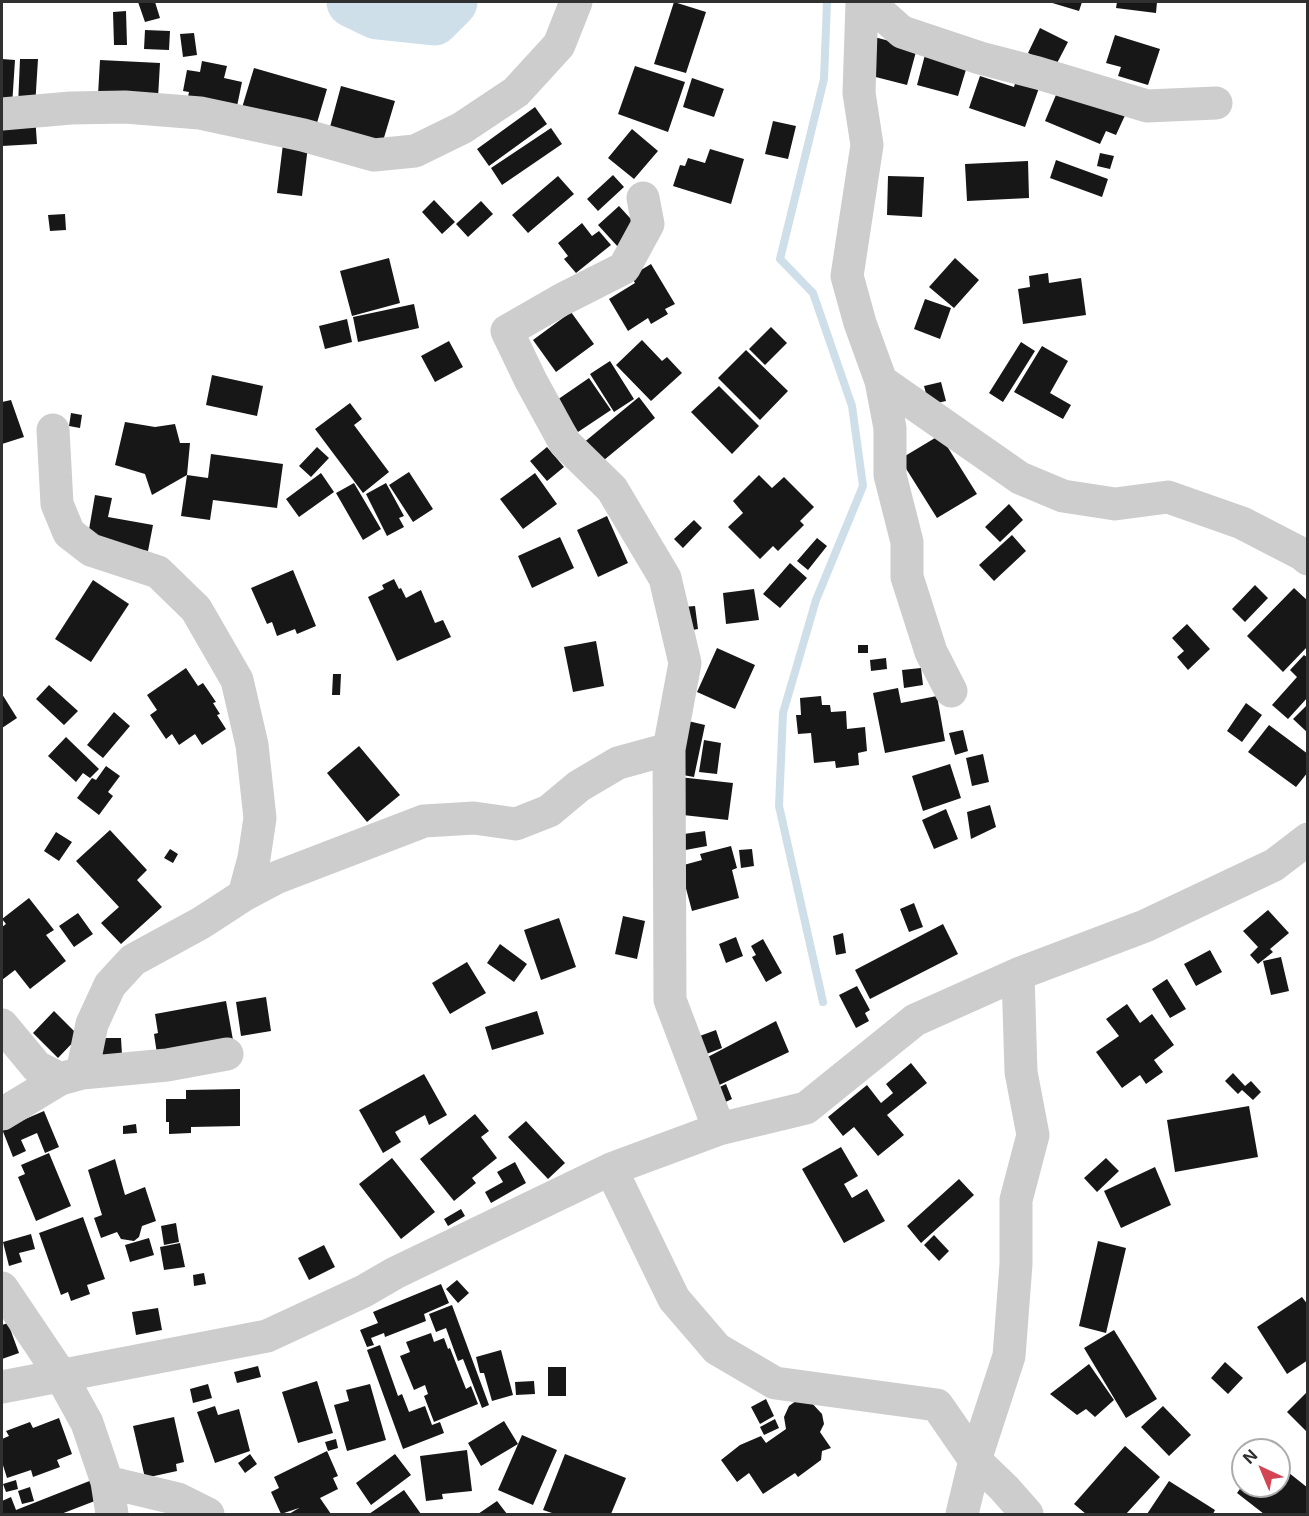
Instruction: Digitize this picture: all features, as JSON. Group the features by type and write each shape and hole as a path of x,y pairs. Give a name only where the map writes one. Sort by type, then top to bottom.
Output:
{"street":[{"path":"2,114 71,108 125,107 200,113 303,135 374,154 415,151 462,128 516,92 559,45 576,2"},
{"path":"862,2 859,93 867,145 847,276 860,323 881,381 890,428 890,475 907,542 907,577 932,652 951,691"},
{"path":"868,2 902,32 980,58 1147,106 1216,103"},
{"path":"643,198 648,224 624,268 507,331 565,443 612,489 665,578 685,663 669,748 670,999 719,1129"},
{"path":"881,381 1020,478 1063,495 1115,504 1168,497 1242,523 1308,559"},
{"path":"53,430 57,504 69,533 91,550 158,572 196,609 237,680 252,744 260,818 254,858 244,895"},
{"path":"2,1114 71,1076 110,985 133,960 201,923 244,895 278,877 424,821 474,818 516,824 549,811 579,786 618,763 669,748"},
{"path":"2,1387 60,1374 158,1358 267,1336 364,1291 396,1273 611,1169 719,1129 806,1108 915,1020 1018,974 1145,926 1274,865 1308,839"},
{"path":"962,1515 975,1460 1009,1356 1016,1264 1016,1200 1033,1135 1021,1072 1018,974"},
{"path":"2,1024 37,1067 71,1076 168,1065 228,1054"},
{"path":"611,1169 674,1299 717,1349 775,1383 937,1405 975,1460 1004,1488 1027,1515"},
{"path":"2,1288 60,1374 87,1423 107,1482 112,1515"},
{"path":"107,1482 178,1499 208,1515"}],"building":[{"path":"138,2 155,2 160,18 145,22"},
{"path":"674,2 706,12 686,73 654,64"},
{"path":"1049,2 1082,2 1079,11"},
{"path":"1117,2 1157,2 1156,13 1116,8"},
{"path":"126,11 127,45 114,45 113,12"},
{"path":"1040,28 1068,42 1055,67 1028,53"},
{"path":"145,30 170,31 169,50 144,49"},
{"path":"194,33 197,55 183,57 180,34"},
{"path":"1115,35 1160,49 1148,85 1118,76 1121,67 1106,63"},
{"path":"874,37 917,48 907,85 864,74"},
{"path":"926,51 968,63 958,96 917,85"},
{"path":"2,59 15,60 12,106 2,105"},
{"path":"20,59 38,59 35,107 18,106"},
{"path":"100,60 160,63 158,98 98,95"},
{"path":"202,61 227,66 224,78 242,82 236,111 187,102 189,92 183,91 187,70 200,72"},
{"path":"635,66 685,82 668,132 618,114"},
{"path":"254,68 327,89 314,133 241,111"},
{"path":"980,76 1014,87 1016,80 1039,88 1025,127 969,108"},
{"path":"692,78 724,89 714,117 683,107"},
{"path":"1061,83 1127,111 1116,135 1106,131 1100,144 1045,121"},
{"path":"341,86 395,101 383,141 330,127"},
{"path":"535,107 547,124 489,166 477,149"},
{"path":"35,115 37,144 2,146 2,117"},
{"path":"773,121 796,126 788,159 765,154"},
{"path":"551,128 562,144 502,185 491,168"},
{"path":"632,129 658,151 634,179 608,158"},
{"path":"283,144 308,146 302,196 277,193"},
{"path":"710,149 744,159 731,204 673,186 680,165 685,166 688,158 705,163"},
{"path":"1100,153 1114,156 1110,169 1097,166"},
{"path":"1056,160 1108,179 1102,197 1050,178"},
{"path":"1028,161 1029,198 967,201 965,164"},
{"path":"613,175 624,187 598,211 587,199"},
{"path":"558,176 574,194 528,233 512,215"},
{"path":"888,176 924,177 922,217 887,215"},
{"path":"434,200 455,222 442,234 422,212"},
{"path":"481,201 493,214 468,237 456,224"},
{"path":"619,206 640,229 619,248 598,225"},
{"path":"65,214 66,230 50,231 48,215"},
{"path":"582,223 592,236 599,231 611,245 576,273 564,259 568,256 558,243"},
{"path":"389,258 400,303 352,316 340,271"},
{"path":"955,258 979,280 954,308 929,287"},
{"path":"651,264 675,304 665,309 668,314 651,324 648,318 628,331 609,299 635,283 631,276"},
{"path":"1048,273 1049,283 1081,278 1086,315 1023,324 1018,289 1030,287 1029,276"},
{"path":"925,299 951,308 940,339 914,329"},
{"path":"414,304 419,328 358,342 353,317"},
{"path":"571,312 594,344 556,372 533,340"},
{"path":"347,319 352,342 325,349 319,326"},
{"path":"771,327 787,343 765,365 749,349"},
{"path":"642,340 662,361 667,357 682,373 651,401 616,365"},
{"path":"449,341 463,367 435,382 421,356"},
{"path":"1021,342 1035,351 1003,402 989,393"},
{"path":"1042,346 1068,361 1050,393 1071,405 1063,419 1014,392"},
{"path":"746,350 788,391 760,420 718,378"},
{"path":"610,361 634,399 614,412 590,374"},
{"path":"212,375 263,386 257,416 206,405"},
{"path":"589,378 611,410 578,432 557,400"},
{"path":"941,382 946,401 929,405 924,386"},
{"path":"719,386 759,426 732,454 691,412"},
{"path":"639,397 655,418 598,465 582,444"},
{"path":"11,400 24,437 2,444 2,402"},
{"path":"350,403 362,419 354,425 389,472 363,493 315,429"},
{"path":"71,413 82,415 80,428 69,426"},
{"path":"125,422 155,427 175,424 180,443 190,443 187,475 152,495 145,474 115,465"},
{"path":"940,435 977,494 937,518 900,459"},
{"path":"317,447 329,458 311,477 299,466"},
{"path":"547,447 564,467 547,481 530,461"},
{"path":"211,454 283,464 277,508 213,500 210,520 181,516 187,475 208,478"},
{"path":"409,472 433,509 413,522 389,485"},
{"path":"321,473 334,492 299,517 286,499"},
{"path":"535,473 557,504 523,529 500,499"},
{"path":"759,475 772,488 784,477 814,507 800,521 804,525 778,551 773,546 760,559 728,527 743,513 733,501"},
{"path":"354,483 381,529 363,540 336,493"},
{"path":"386,483 404,516 399,518 404,527 387,536 366,494"},
{"path":"95,495 112,498 108,517 153,525 148,551 87,541"},
{"path":"1009,504 1023,520 1000,542 985,527"},
{"path":"607,516 628,563 598,577 577,530"},
{"path":"694,520 702,528 683,548 674,539"},
{"path":"1012,535 1026,551 994,581 979,565"},
{"path":"560,537 574,568 532,588 518,556"},
{"path":"817,538 827,546 808,570 797,561"},
{"path":"790,563 807,578 780,608 763,594"},
{"path":"293,570 316,626 297,634 295,629 277,636 272,622 267,624 251,588"},
{"path":"394,579 406,598 421,590 435,623 443,620 451,637 397,661 368,597 384,589 382,585"},
{"path":"93,580 129,604 91,662 55,639"},
{"path":"1255,585 1268,598 1245,622 1232,609"},
{"path":"1294,588 1308,601 1308,646 1283,672 1247,636"},
{"path":"754,589 759,620 726,624 723,593"},
{"path":"695,606 698,629 687,631 683,607"},
{"path":"1187,624 1210,649 1188,670 1177,657 1184,651 1172,638"},
{"path":"596,641 604,686 573,692 564,647"},
{"path":"858,645 868,645 868,653 858,653"},
{"path":"717,648 755,665 735,709 697,692"},
{"path":"1304,655 1308,658 1308,697 1288,719 1272,705 1297,677 1290,670"},
{"path":"886,658 887,669 871,671 870,660"},
{"path":"186,668 198,686 203,683 216,702 213,703 220,714 217,715 226,729 202,745 195,734 179,745 172,734 166,739 150,715 157,710 147,695"},
{"path":"921,668 923,685 904,688 902,670"},
{"path":"333,674 341,674 340,695 332,695"},
{"path":"49,685 78,711 64,725 36,699"},
{"path":"898,688 901,703 937,696 945,741 885,753 873,693"},
{"path":"2,694 17,718 2,728"},
{"path":"821,696 822,705 830,705 831,712 846,711 847,729 865,727 867,751 858,753 859,765 836,768 835,761 814,763 811,733 798,734 796,715 801,715 800,698"},
{"path":"1246,703 1262,715 1242,742 1227,731"},
{"path":"1308,704 1308,733 1293,719"},
{"path":"114,712 130,726 103,758 87,745"},
{"path":"688,721 705,725 694,777 677,774"},
{"path":"1269,725 1308,754 1308,772 1296,787 1248,752"},
{"path":"963,730 968,751 955,755 949,733"},
{"path":"66,737 99,769 90,778 83,773 76,782 48,756"},
{"path":"704,740 721,743 717,774 699,772"},
{"path":"359,746 400,795 367,822 327,773"},
{"path":"983,754 989,782 972,786 966,758"},
{"path":"950,764 961,798 923,811 912,776"},
{"path":"106,766 120,776 108,792 113,796 99,815 77,798 92,778 96,780"},
{"path":"679,777 733,783 728,820 674,814"},
{"path":"990,805 996,827 971,839 967,812"},
{"path":"946,809 958,839 934,849 922,820"},
{"path":"110,830 147,870 137,880 162,907 121,944 101,923 119,907 76,861"},
{"path":"705,831 707,846 680,851 677,835"},
{"path":"56,832 72,842 59,861 44,851"},
{"path":"731,846 737,868 732,870 739,898 692,911 680,866 702,860 700,854"},
{"path":"170,849 178,854 173,863 164,858"},
{"path":"752,849 754,866 741,868 739,850"},
{"path":"29,898 54,930 46,935 66,961 30,989 15,970 2,980 2,927 6,924 2,919"},
{"path":"914,903 923,927 909,932 900,909"},
{"path":"1268,910 1289,933 1270,949 1273,952 1258,964 1250,955 1258,947 1243,931"},
{"path":"78,913 93,934 74,947 59,926"},
{"path":"623,916 645,921 637,959 615,954"},
{"path":"559,918 576,967 541,980 524,930"},
{"path":"943,924 958,954 870,999 855,970"},
{"path":"843,933 846,953 836,955 833,936"},
{"path":"736,937 743,956 726,963 719,944"},
{"path":"763,939 782,973 766,982 752,957 756,955 751,946"},
{"path":"500,944 527,964 514,982 487,963"},
{"path":"1210,950 1222,972 1196,986 1184,964"},
{"path":"1281,957 1289,991 1271,995 1263,961"},
{"path":"467,962 486,993 450,1014 432,983"},
{"path":"1167,979 1186,1009 1170,1018 1152,989"},
{"path":"857,986 870,1010 865,1013 869,1021 856,1028 839,995"},
{"path":"266,997 271,1031 241,1036 236,1002"},
{"path":"226,1001 233,1040 157,1054 154,1034 158,1033 155,1014"},
{"path":"1127,1004 1140,1023 1152,1014 1174,1045 1154,1060 1163,1072 1146,1084 1140,1075 1122,1088 1096,1052 1119,1036 1106,1019"},
{"path":"54,1011 79,1036 58,1058 33,1033"},
{"path":"537,1011 544,1034 492,1050 485,1027"},
{"path":"776,1021 789,1052 713,1088 702,1060"},
{"path":"716,1030 722,1048 704,1055 697,1037"},
{"path":"100,1038 121,1038 122,1055 101,1056"},
{"path":"911,1063 927,1083 887,1115 904,1135 878,1156 854,1127 843,1136 828,1117 867,1085 881,1103 893,1093 886,1084"},
{"path":"1233,1073 1245,1086 1251,1081 1261,1092 1253,1100 1242,1090 1238,1094 1225,1081"},
{"path":"424,1074 447,1115 429,1125 425,1115 395,1132 401,1142 383,1153 359,1110"},
{"path":"726,1084 732,1099 717,1106 711,1091"},
{"path":"240,1089 240,1126 191,1127 191,1133 169,1134 169,1122 166,1122 166,1099 186,1099 186,1090"},
{"path":"1249,1106 1258,1157 1175,1172 1167,1120"},
{"path":"44,1111 59,1147 45,1153 37,1133 21,1140 26,1151 13,1157 2,1129"},
{"path":"475,1114 489,1131 481,1137 497,1158 472,1178 476,1183 454,1201 420,1159"},
{"path":"526,1121 565,1163 548,1179 508,1137"},
{"path":"136,1124 137,1133 123,1134 123,1126"},
{"path":"841,1147 858,1176 844,1184 852,1198 867,1189 885,1221 844,1243 802,1169"},
{"path":"49,1153 71,1206 36,1221 18,1177 25,1174 21,1165"},
{"path":"392,1158 435,1212 401,1239 359,1184"},
{"path":"1106,1158 1119,1171 1097,1192 1084,1178"},
{"path":"115,1159 125,1195 145,1187 156,1221 142,1226 139,1237 134,1241 121,1239 117,1232 101,1238 94,1218 102,1215 88,1170"},
{"path":"515,1162 526,1183 491,1203 485,1192 503,1182 497,1172"},
{"path":"1155,1167 1171,1205 1121,1228 1104,1191"},
{"path":"959,1179 974,1195 921,1243 907,1226"},
{"path":"461,1209 465,1216 448,1226 444,1219"},
{"path":"83,1217 105,1279 87,1285 90,1294 71,1301 68,1292 61,1295 39,1233"},
{"path":"176,1223 179,1242 164,1245 161,1226"},
{"path":"31,1234 35,1249 19,1253 22,1262 9,1266 3,1242"},
{"path":"934,1235 949,1251 939,1261 924,1245"},
{"path":"149,1238 154,1255 130,1262 125,1245"},
{"path":"1098,1241 1126,1248 1106,1333 1079,1326"},
{"path":"180,1243 185,1267 164,1270 160,1247"},
{"path":"324,1245 335,1267 309,1280 298,1258"},
{"path":"204,1273 206,1284 194,1286 193,1275"},
{"path":"457,1280 469,1293 458,1303 446,1289"},
{"path":"441,1284 449,1303 424,1314 426,1321 385,1337 384,1333 371,1338 374,1345 367,1347 360,1330 378,1323 373,1312"},
{"path":"1302,1297 1308,1305 1308,1360 1287,1374 1257,1327"},
{"path":"452,1305 489,1405 482,1408 463,1359 458,1361 446,1328 436,1332 429,1314"},
{"path":"158,1308 162,1330 136,1335 132,1312"},
{"path":"8,1323 19,1353 2,1359 2,1325"},
{"path":"1114,1330 1157,1399 1126,1418 1084,1348"},
{"path":"431,1333 434,1342 444,1338 466,1389 471,1386 478,1404 434,1422 424,1396 428,1394 425,1385 414,1390 400,1356 410,1352 406,1342"},
{"path":"380,1345 398,1396 402,1394 409,1412 425,1406 432,1425 440,1422 444,1433 403,1449 367,1350"},
{"path":"501,1350 513,1395 492,1401 484,1373 480,1373 476,1357"},
{"path":"1225,1362 1243,1378 1228,1394 1211,1378"},
{"path":"1089,1364 1114,1400 1095,1417 1086,1409 1077,1415 1050,1394"},
{"path":"258,1366 261,1377 237,1383 234,1372"},
{"path":"548,1367 566,1367 566,1396 548,1396"},
{"path":"317,1381 333,1433 298,1443 282,1392"},
{"path":"534,1381 535,1394 516,1395 515,1382"},
{"path":"208,1384 212,1398 193,1403 190,1389"},
{"path":"370,1384 386,1440 347,1451 334,1405 349,1401 346,1390"},
{"path":"1308,1391 1308,1433 1287,1412"},
{"path":"800,1398 809,1400 822,1414 824,1424 820,1432 831,1448 822,1451 821,1460 798,1477 795,1473 763,1494 749,1473 737,1482 721,1460 740,1445 761,1436 766,1443 786,1429 784,1417 789,1406"},
{"path":"766,1399 774,1416 760,1424 751,1407"},
{"path":"215,1406 218,1415 239,1409 250,1451 215,1463 197,1412"},
{"path":"1163,1406 1191,1435 1169,1456 1141,1427"},
{"path":"174,1417 184,1462 176,1464 177,1471 145,1478 133,1426"},
{"path":"59,1418 72,1454 57,1460 60,1467 33,1477 31,1470 7,1478 2,1462 2,1439 9,1436 6,1431 30,1422 33,1428"},
{"path":"775,1419 779,1428 764,1435 760,1427"},
{"path":"504,1421 518,1444 481,1466 468,1443"},
{"path":"522,1435 557,1450 533,1505 498,1490"},
{"path":"336,1439 338,1448 328,1451 325,1442"},
{"path":"1125,1446 1160,1477 1126,1514 1086,1514 1074,1504"},
{"path":"467,1450 472,1491 442,1494 443,1499 426,1501 420,1456"},
{"path":"327,1451 338,1476 333,1478 338,1489 320,1498 331,1514 289,1514 299,1508 281,1514 271,1492 279,1488 274,1477"},
{"path":"250,1454 257,1464 245,1473 238,1463"},
{"path":"395,1454 411,1475 371,1505 356,1483"},
{"path":"565,1454 626,1478 611,1514 555,1514 543,1510"},
{"path":"1291,1475 1308,1488 1308,1514 1264,1514 1243,1498 1291,1498"},
{"path":"16,1480 18,1489 6,1492 3,1484"},
{"path":"92,1480 100,1499 61,1514 2,1514 2,1501 11,1497 16,1510"},
{"path":"1169,1481 1215,1510 1213,1514 1147,1514"},
{"path":"30,1487 34,1501 22,1504 18,1491"},
{"path":"404,1490 421,1514 369,1514"},
{"path":"497,1501 507,1514 478,1514"}],"waterway":[{"path":"352,2 377,14 434,20 452,2"},
{"path":"823,1002 779,806 783,713 816,600 863,486 852,406 813,293 780,259 824,79 827,2"}]}
